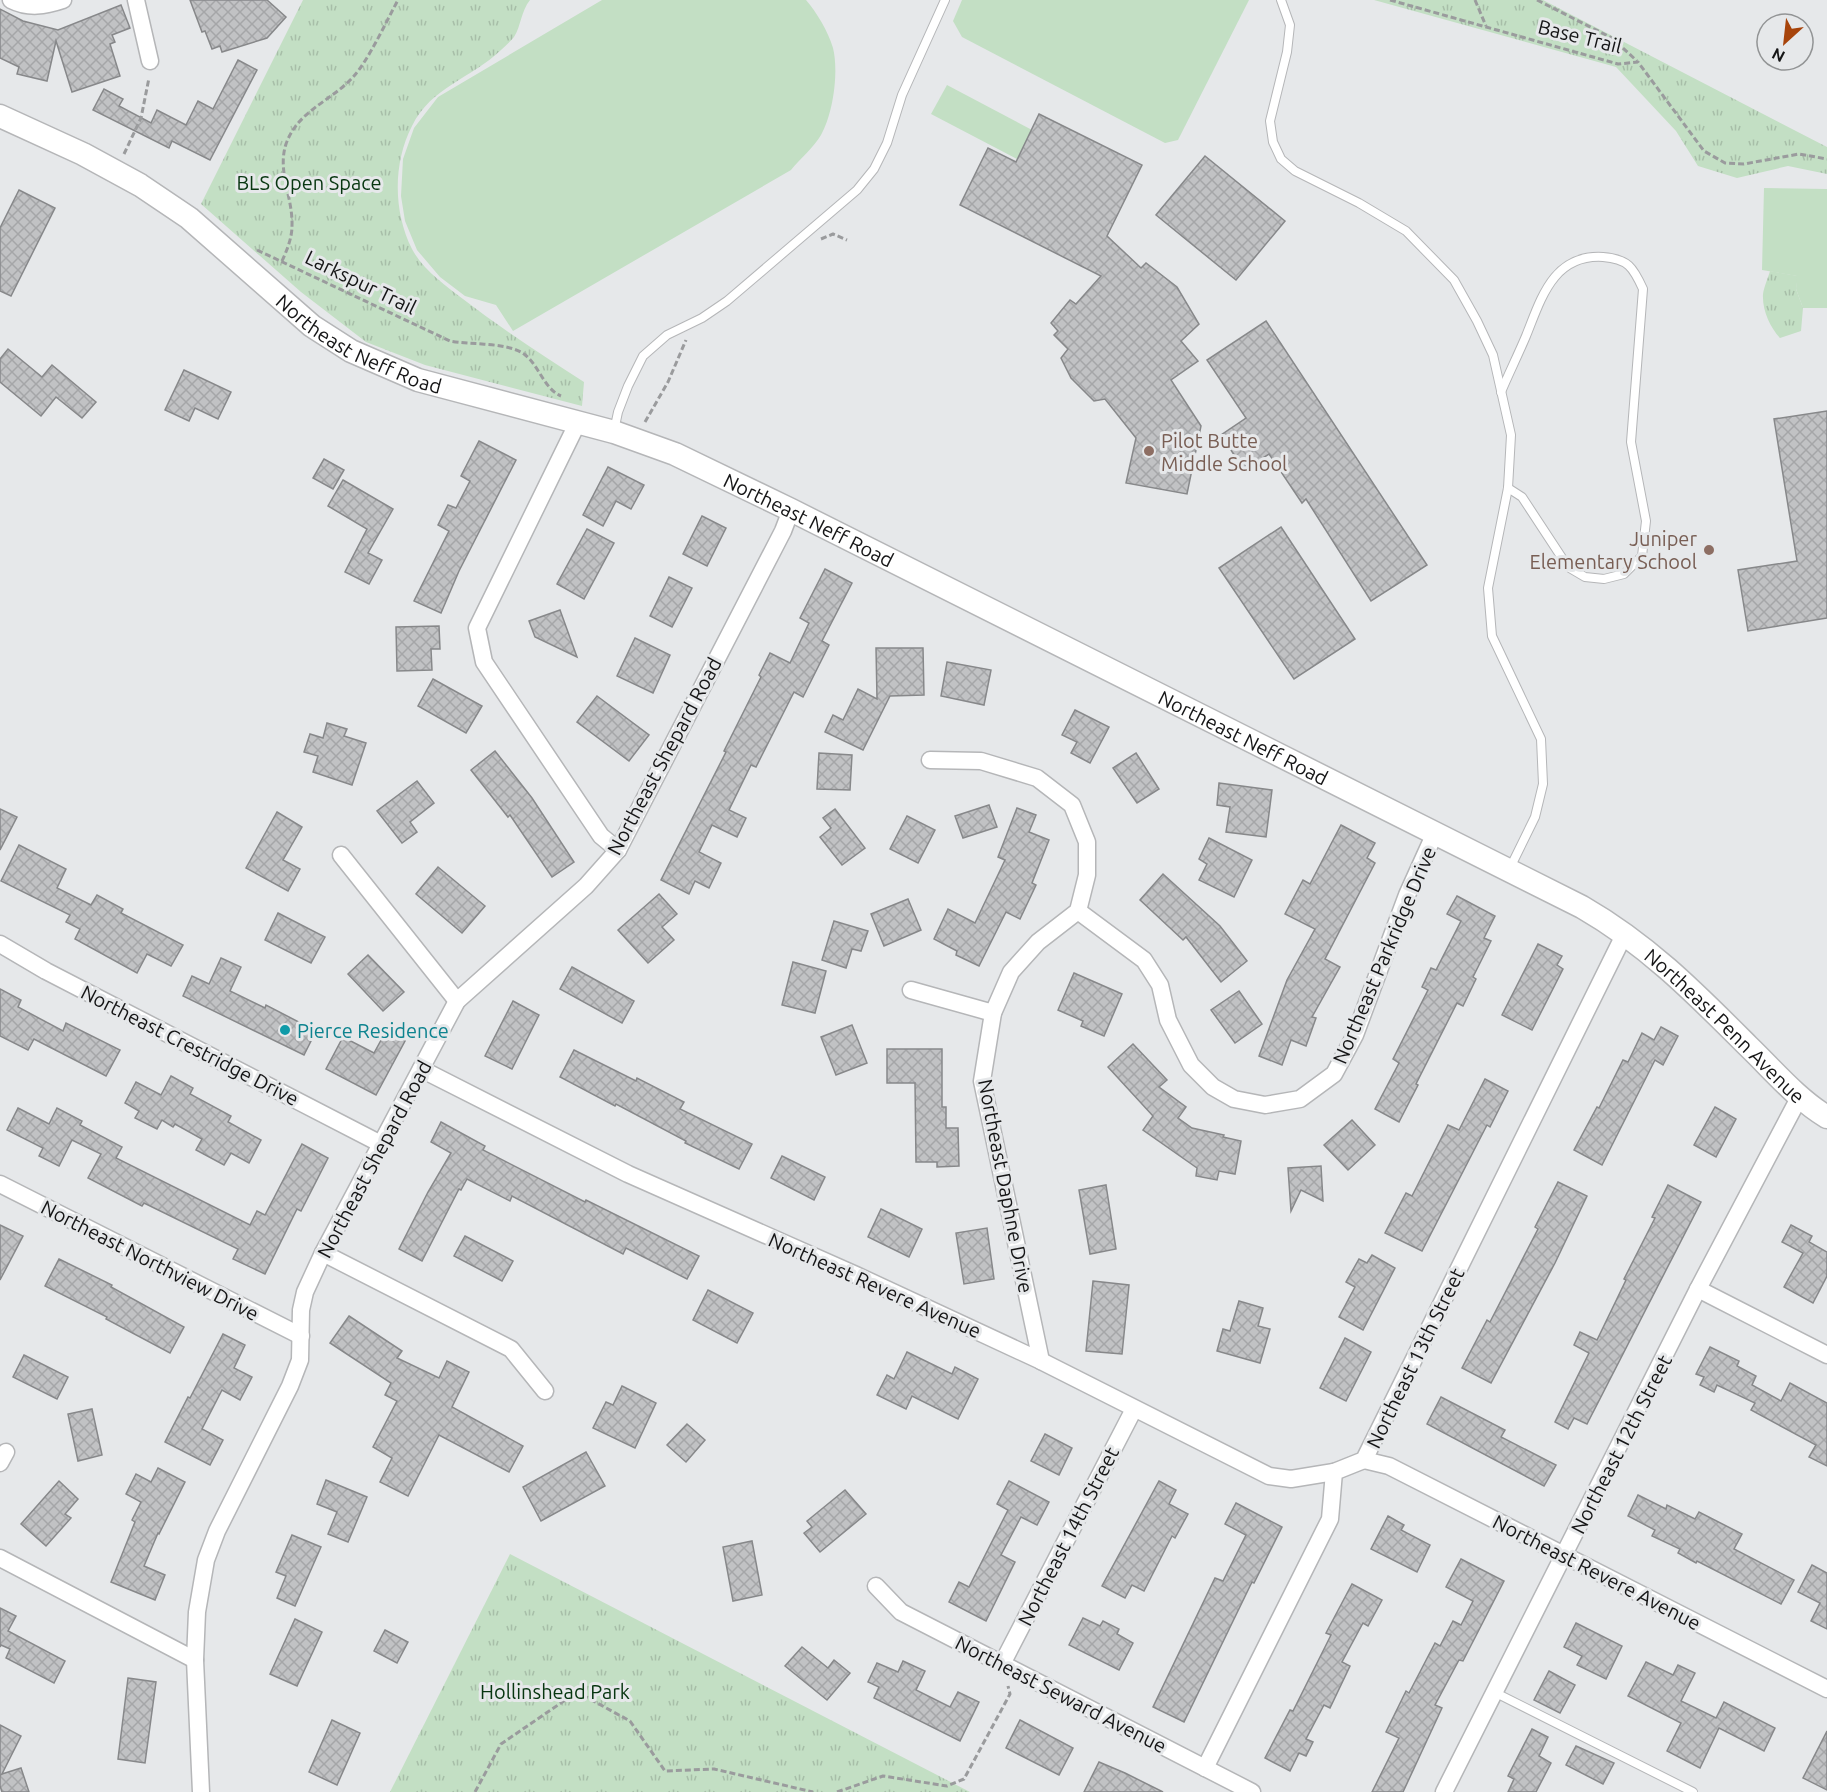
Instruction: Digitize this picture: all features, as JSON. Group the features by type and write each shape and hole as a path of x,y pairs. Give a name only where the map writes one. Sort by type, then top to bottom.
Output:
{"main road":[{"name":"Northeast Neff Road","path":"0,116 84,154 140,185 189,218 312,326 351,351 418,380 614,432 675,454 1509,870 1582,907 1625,933"},
{"name":"Northeast Penn Avenue","path":"1625,933 1671,970 1800,1096 1827,1117"}],"street":[{"path":"11,0 22,6 44,6 63,0"},
{"path":"136,0 150,61"},
{"path":"578,422 477,628 484,662 601,836 618,850"},
{"name":"Northeast Shepard Road","path":"201,1792 195,1660 197,1612 206,1560 217,1531 291,1386 300,1360 301,1310 305,1292 323,1253 458,1001 586,886 618,850 783,531 791,510"},
{"path":"930,760 981,761 1037,778 1072,805 1087,842 1087,875 1078,911"},
{"name":"Northeast Parkridge Drive","path":"1078,911 1144,960 1160,985 1168,1020 1191,1065 1213,1087 1234,1099 1265,1105 1300,1099 1334,1074 1355,1035 1407,895 1435,833"},
{"path":"341,855 458,1001"},
{"name":"Northeast Daphne Drive","path":"1041,1360 982,1081 993,1012 1011,972 1038,942 1078,911"},
{"name":"Northeast 13th Street","path":"1334,1472 1364,1460 1625,933"},
{"name":"Northeast Crestridge Drive","path":"0,944 46,971 381,1143"},
{"path":"911,990 993,1012"},
{"name":"Northeast Revere Avenue","path":"421,1069 628,1174 1041,1360 1269,1476 1291,1479 1334,1472"},
{"name":"Northeast 12th Street","path":"1443,1792 1698,1289 1800,1096"},
{"name":"Northeast Northview Drive","path":"0,1184 301,1336"},
{"path":"323,1253 511,1349 545,1390"},
{"path":"1698,1289 1827,1355"},
{"name":"Northeast 14th Street","path":"1002,1664 1134,1409"},
{"name":"Northeast Revere Avenue","path":"1364,1460 1389,1466 1827,1689"},
{"path":"1205,1768 1330,1518 1334,1472"},
{"path":"0,1558 195,1660"},
{"name":"Northeast Seward Avenue","path":"876,1586 901,1612 1252,1792"}],"lane":[{"path":"614,432 618,412 643,356 667,335 702,318 727,301 857,190 874,169 887,142 902,95 945,0"},
{"path":"1281,0 1290,24 1287,52 1270,121 1273,142 1281,159 1294,171 1359,203 1406,231 1454,280 1493,355 1511,435 1508,488 1488,588 1492,636 1541,739 1543,784 1535,817 1509,870"},
{"path":"1501,392 1544,292 1555,275 1574,261 1593,256 1618,258 1634,269 1643,289 1631,442 1647,521 1642,556 1624,574 1604,579 1585,577 1568,567 1522,497 1508,488"},
{"path":"1493,1692 1693,1792"}],"path":[{"name":"Larkspur Trail","path":"398,0 355,75 342,88 304,116 286,143 283,172 290,201 292,226 290,242 282,261 441,337 469,344 506,346 522,353 534,363 555,393 563,396"},
{"name":"Base Trail","path":"1390,0 1618,63 1638,62 1704,151 1725,163 1744,164 1798,154 1827,159"},
{"path":"1475,0 1485,26"},
{"path":"1537,0 1612,38 1638,62"},
{"path":"123,156 141,118 150,61"},
{"path":"254,248 282,261"},
{"path":"837,1792 883,1776 947,1786 964,1779 1011,1694 1002,1664"},
{"path":"476,1792 501,1744 577,1692 630,1721 665,1771 714,1769 813,1792"}],"green space":[{"name":"BLS Open Space","path":"303,0 530,0 511,41 490,60 441,92 420,113 412,126 401,155 399,171 401,219 417,257 442,283 522,342 584,382 582,406 425,365 366,342 301,292 201,204"},
{"path":"602,0 806,0 822,22 833,48 835,81 832,105 821,135 791,170 513,331 496,305 465,296 440,277 417,250 405,221 401,196 403,159 414,128 438,97"},
{"path":"962,0 1249,0 1178,140 1165,143 962,37 953,21"},
{"path":"1374,0 1543,0 1827,147 1827,174 1788,166 1737,178 1698,166 1676,131 1616,67"},
{"path":"947,85 1032,130 1017,159 931,114"},
{"path":"1764,188 1827,189 1827,308 1803,308 1796,289 1797,276 1762,270"},
{"path":"1770,271 1798,276 1796,289 1803,308 1801,331 1780,338 1770,323 1764,306 1763,294"},
{"name":"Hollinshead Park","path":"510,1554 970,1792 390,1792"}],"building":[{"path":"190,0 267,0 286,17 267,38 222,52 220,46 212,49 205,31 202,32"},
{"path":"121,5 130,28 112,35 115,42 110,44 120,76 72,92 56,41 47,81 17,74 19,67 0,58 0,9 23,21 58,30"},
{"path":"238,60 257,70 210,160 172,141 169,148 93,110 104,89 123,99 119,106 151,123 157,110 186,125 198,101 213,109"},
{"path":"1039,114 1142,165 1107,236 1141,268 1146,263 1177,287 1199,324 1181,341 1198,361 1171,380 1201,426 1187,494 1126,483 1136,438 1105,399 1094,401 1071,378 1061,358 1068,349 1054,335 1058,331 1051,323 1070,300 1076,304 1101,276 960,205 988,148 1016,162"},
{"path":"1205,156 1285,221 1236,280 1156,215"},
{"path":"19,190 55,208 11,296 0,291 0,228"},
{"path":"1266,321 1427,565 1371,601 1306,499 1302,503 1269,454 1244,470 1221,435 1246,418 1207,360"},
{"path":"8,349 42,377 52,365 96,402 82,418 56,397 41,416 0,382 0,359"},
{"path":"184,370 231,392 218,419 195,408 189,421 165,410"},
{"path":"1827,411 1827,618 1748,631 1738,570 1797,561 1774,419"},
{"path":"479,441 516,460 459,571 441,613 414,601 449,531 438,525 448,505 456,508 470,481 461,476"},
{"path":"324,459 344,470 333,489 313,478"},
{"path":"608,467 644,485 631,509 616,501 603,526 583,515"},
{"path":"343,480 393,509 368,553 382,560 369,584 345,572 367,529 328,506"},
{"path":"702,516 726,528 707,566 683,554"},
{"path":"1281,527 1355,639 1294,679 1219,568"},
{"path":"587,529 614,543 584,599 557,584"},
{"path":"825,569 852,583 822,641 829,645 803,697 794,692 756,767 751,765 729,810 746,818 737,837 712,825 699,852 721,863 709,888 695,881 689,894 661,880 726,752 724,751 761,677 759,675 770,653 790,663 809,623 800,618"},
{"path":"669,577 692,588 672,627 650,616"},
{"path":"560,610 577,657 535,637 529,621"},
{"path":"439,626 440,649 431,649 432,670 397,671 396,627"},
{"path":"635,638 670,655 653,693 617,676"},
{"path":"876,648 923,648 924,695 890,696 863,750 825,732 833,715 843,720 858,689 877,699"},
{"path":"947,662 991,670 984,705 941,696"},
{"path":"433,679 482,706 466,733 418,706"},
{"path":"597,696 649,735 629,761 577,722"},
{"path":"1075,710 1109,727 1090,763 1071,753 1077,742 1062,735"},
{"path":"327,723 347,729 344,736 366,743 352,785 313,772 318,756 304,752 310,734 323,738"},
{"path":"495,751 532,798 574,862 552,877 510,815 508,817 471,770"},
{"path":"819,753 852,755 850,790 817,789"},
{"path":"1136,753 1159,789 1137,803 1113,768"},
{"path":"417,781 434,803 410,822 417,832 402,843 377,811"},
{"path":"1219,783 1272,790 1266,837 1226,832 1230,807 1217,805"},
{"path":"989,805 997,827 963,838 955,816"},
{"path":"1017,808 1036,815 1029,832 1049,840 1032,883 1036,885 1020,919 1006,912 979,966 956,955 957,951 934,939 948,909 975,923 1005,860 998,857"},
{"path":"0,809 17,817 0,850"},
{"path":"835,809 865,848 842,865 820,837 831,828 823,818"},
{"path":"277,812 302,827 283,860 300,869 288,891 246,868"},
{"path":"907,816 935,830 918,863 890,849"},
{"path":"1341,825 1375,843 1367,858 1375,863 1325,959 1340,967 1312,1017 1316,1018 1306,1046 1291,1040 1282,1065 1259,1056 1287,980 1315,929 1285,914 1303,880 1310,884"},
{"path":"1209,838 1252,860 1234,897 1199,880 1207,864 1199,859"},
{"path":"19,845 66,869 57,888 91,905 97,895 123,909 121,913 183,945 171,966 147,954 137,973 75,939 80,929 66,922 70,915 1,881"},
{"path":"438,867 485,906 462,933 416,894"},
{"path":"1163,874 1220,926 1247,961 1221,982 1186,937 1183,940 1140,900"},
{"path":"659,894 677,914 662,927 674,940 648,963 618,930"},
{"path":"1457,896 1495,916 1484,938 1491,941 1473,977 1476,979 1463,1006 1457,1003 1399,1122 1375,1109 1399,1063 1393,1059 1428,990 1422,987 1431,968 1436,970 1461,921 1447,914"},
{"path":"908,899 921,930 884,946 871,914"},
{"path":"278,913 325,937 311,963 265,940"},
{"path":"834,921 868,931 861,951 852,949 846,968 822,960"},
{"path":"1538,944 1562,956 1557,965 1563,969 1532,1030 1502,1015"},
{"path":"368,955 404,992 383,1011 348,974"},
{"path":"221,958 241,967 230,991 265,1008 266,1005 316,1031 304,1055 183,996 192,976 209,984"},
{"path":"793,962 826,971 815,1013 782,1005"},
{"path":"572,967 634,1001 622,1023 560,989"},
{"path":"1074,973 1122,994 1104,1036 1081,1026 1083,1021 1058,1010"},
{"path":"0,989 21,1000 18,1007 63,1031 66,1023 120,1050 106,1076 34,1039 28,1050 0,1036"},
{"path":"1239,991 1262,1024 1235,1043 1211,1010"},
{"path":"513,1001 539,1015 512,1069 485,1056"},
{"path":"852,1025 867,1063 836,1075 821,1037"},
{"path":"1661,1027 1678,1036 1663,1065 1655,1060 1602,1165 1574,1150 1597,1107 1599,1108 1623,1060 1628,1062 1642,1033 1654,1040"},
{"path":"386,1031 405,1041 376,1095 326,1069 343,1037 374,1053"},
{"path":"1133,1044 1167,1080 1159,1087 1186,1107 1178,1118 1192,1128 1241,1141 1235,1174 1219,1171 1217,1180 1196,1176 1197,1168 1143,1130 1153,1116 1108,1067"},
{"path":"887,1049 942,1049 942,1107 946,1107 946,1128 958,1128 959,1166 937,1167 937,1162 916,1162 915,1083 887,1083"},
{"path":"574,1050 684,1102 680,1109 752,1144 739,1169 560,1077"},
{"path":"171,1076 193,1088 190,1094 231,1116 228,1122 261,1140 249,1163 231,1153 224,1165 196,1150 202,1139 175,1124 173,1127 162,1120 157,1129 135,1118 139,1111 125,1103 136,1082 161,1095"},
{"path":"1485,1079 1508,1091 1490,1127 1487,1125 1422,1251 1385,1233 1406,1193 1412,1196 1448,1125 1459,1130"},
{"path":"1715,1107 1736,1119 1716,1157 1694,1145"},
{"path":"18,1108 49,1124 57,1108 82,1121 80,1125 122,1147 116,1158 250,1225 257,1211 265,1215 302,1144 328,1158 301,1211 297,1209 265,1274 233,1259 238,1249 144,1203 142,1206 88,1178 101,1154 72,1140 59,1166 39,1156 43,1148 7,1130"},
{"path":"1352,1120 1375,1145 1348,1170 1324,1145"},
{"path":"441,1122 485,1146 483,1150 699,1256 687,1279 626,1248 623,1254 512,1196 510,1201 467,1179 461,1190 459,1189 422,1261 399,1249 451,1153 431,1142"},
{"path":"782,1156 825,1177 814,1200 771,1178"},
{"path":"1321,1166 1323,1201 1301,1190 1291,1211 1288,1168"},
{"path":"1558,1182 1587,1196 1555,1263 1491,1383 1462,1368 1487,1320 1490,1322 1538,1229 1535,1227"},
{"path":"1106,1185 1116,1249 1090,1254 1079,1190"},
{"path":"1668,1185 1701,1202 1587,1424 1574,1418 1568,1429 1555,1422 1589,1353 1574,1345 1580,1332 1597,1340 1626,1280 1624,1279 1655,1218 1652,1217"},
{"path":"881,1209 922,1229 909,1257 868,1237"},
{"path":"0,1225 23,1236 0,1280"},
{"path":"1791,1225 1812,1236 1809,1242 1827,1252 1827,1276 1813,1303 1784,1287 1803,1253 1782,1242"},
{"path":"987,1228 994,1279 964,1284 956,1233"},
{"path":"465,1236 513,1261 502,1281 454,1256"},
{"path":"1372,1255 1395,1268 1363,1330 1339,1317 1355,1287 1346,1282 1359,1259 1367,1263"},
{"path":"59,1259 112,1285 111,1287 184,1327 170,1353 106,1319 107,1317 45,1286"},
{"path":"1093,1281 1129,1285 1122,1354 1086,1351"},
{"path":"708,1290 753,1313 737,1343 693,1320"},
{"path":"1239,1301 1263,1308 1258,1326 1270,1329 1260,1363 1217,1351 1223,1329 1230,1331"},
{"path":"349,1316 402,1351 397,1358 439,1378 447,1361 469,1372 452,1407 523,1446 509,1472 439,1435 408,1496 380,1482 392,1458 373,1447 397,1401 385,1395 391,1383 330,1343"},
{"path":"223,1334 245,1345 234,1368 252,1377 240,1400 222,1390 202,1429 223,1440 210,1465 165,1442"},
{"path":"1345,1338 1371,1352 1346,1401 1320,1388"},
{"path":"1710,1347 1739,1361 1737,1366 1756,1376 1752,1385 1781,1401 1790,1383 1827,1403 1827,1466 1809,1457 1816,1445 1751,1410 1755,1403 1717,1385 1714,1392 1700,1385 1704,1377 1696,1374"},
{"path":"907,1352 952,1374 955,1367 978,1379 958,1419 912,1396 906,1409 877,1395 887,1375 894,1379"},
{"path":"24,1355 68,1377 57,1399 13,1377"},
{"path":"622,1386 656,1403 635,1448 593,1428 606,1402 613,1405"},
{"path":"1441,1397 1505,1430 1501,1437 1556,1465 1544,1486 1427,1424"},
{"path":"92,1409 102,1455 78,1461 68,1414"},
{"path":"687,1424 705,1440 686,1462 667,1445"},
{"path":"1045,1434 1072,1448 1059,1475 1031,1461"},
{"path":"586,1452 605,1486 541,1521 523,1487"},
{"path":"158,1468 185,1482 158,1533 144,1566 165,1575 155,1600 111,1582 135,1522 132,1520 141,1502 126,1494 136,1474 151,1482"},
{"path":"326,1480 367,1497 348,1542 328,1534 337,1512 317,1504"},
{"path":"59,1481 78,1499 65,1514 71,1518 46,1546 21,1524"},
{"path":"1009,1481 1049,1502 1037,1525 1021,1517 1001,1555 1015,1562 986,1621 949,1602 959,1582 969,1587 1008,1510 997,1504"},
{"path":"1159,1481 1176,1490 1169,1504 1188,1514 1175,1538 1172,1536 1144,1591 1132,1585 1125,1598 1102,1586"},
{"path":"845,1490 866,1514 820,1552 804,1533 812,1527 807,1521"},
{"path":"1638,1495 1666,1509 1667,1505 1695,1519 1699,1512 1742,1534 1734,1549 1794,1580 1781,1604 1697,1561 1696,1563 1678,1553 1680,1549 1652,1536 1655,1530 1628,1516"},
{"path":"1236,1503 1282,1527 1254,1583 1252,1582 1184,1722 1153,1707 1215,1578 1223,1581 1246,1535 1225,1524"},
{"path":"1388,1516 1404,1525 1401,1530 1430,1545 1417,1572 1371,1549"},
{"path":"292,1535 321,1547 295,1606 277,1598 286,1576 276,1572"},
{"path":"752,1541 762,1595 733,1601 723,1547"},
{"path":"1461,1559 1504,1581 1463,1661 1459,1660 1435,1705 1442,1708 1403,1792 1372,1792 1399,1738 1386,1732 1406,1691 1409,1693 1435,1643 1440,1646 1453,1621 1461,1625 1473,1601 1446,1587"},
{"path":"1812,1565 1827,1573 1827,1629 1811,1621 1820,1603 1798,1592"},
{"path":"1352,1584 1382,1600 1368,1626 1363,1623 1342,1662 1350,1666 1330,1708 1324,1705 1306,1739 1313,1742 1306,1756 1299,1753 1290,1771 1265,1758 1290,1710 1293,1711 1331,1635 1326,1633"},
{"path":"0,1608 16,1616 8,1631 65,1661 54,1683 6,1658 10,1649 1,1645 0,1647"},
{"path":"1083,1618 1100,1626 1103,1621 1119,1629 1117,1634 1133,1643 1119,1670 1069,1645"},
{"path":"295,1619 322,1632 297,1686 270,1674"},
{"path":"1576,1623 1622,1646 1606,1679 1577,1665 1582,1656 1564,1647"},
{"path":"385,1630 408,1642 397,1663 374,1651"},
{"path":"802,1647 828,1668 834,1660 850,1673 827,1700 785,1666"},
{"path":"903,1661 925,1671 916,1690 950,1707 958,1692 979,1702 960,1741 874,1698 879,1687 868,1682 877,1663 898,1672"},
{"path":"1646,1662 1673,1675 1678,1665 1695,1673 1681,1701 1716,1718 1724,1702 1775,1728 1764,1751 1719,1728 1700,1768 1667,1751 1681,1723 1628,1696"},
{"path":"1549,1671 1575,1685 1560,1713 1534,1700"},
{"path":"128,1678 156,1682 145,1763 118,1759"},
{"path":"332,1720 360,1733 337,1785 309,1772"},
{"path":"1020,1720 1073,1748 1059,1775 1006,1748"},
{"path":"0,1725 21,1736 2,1774 21,1768 29,1792 2,1792 0,1786"},
{"path":"1532,1729 1548,1737 1539,1756 1551,1763 1536,1792 1508,1792 1514,1779 1508,1776"},
{"path":"1827,1731 1827,1790 1803,1778"},
{"path":"1576,1746 1614,1763 1603,1784 1566,1765"},
{"path":"1099,1762 1125,1773 1163,1792 1084,1792"}],"place":[{"name":"Pilot Butte Middle School","path":"1149,451"},
{"name":"Juniper Elementary School","path":"1709,550"},
{"name":"Pierce Residence","path":"285,1030"}]}
